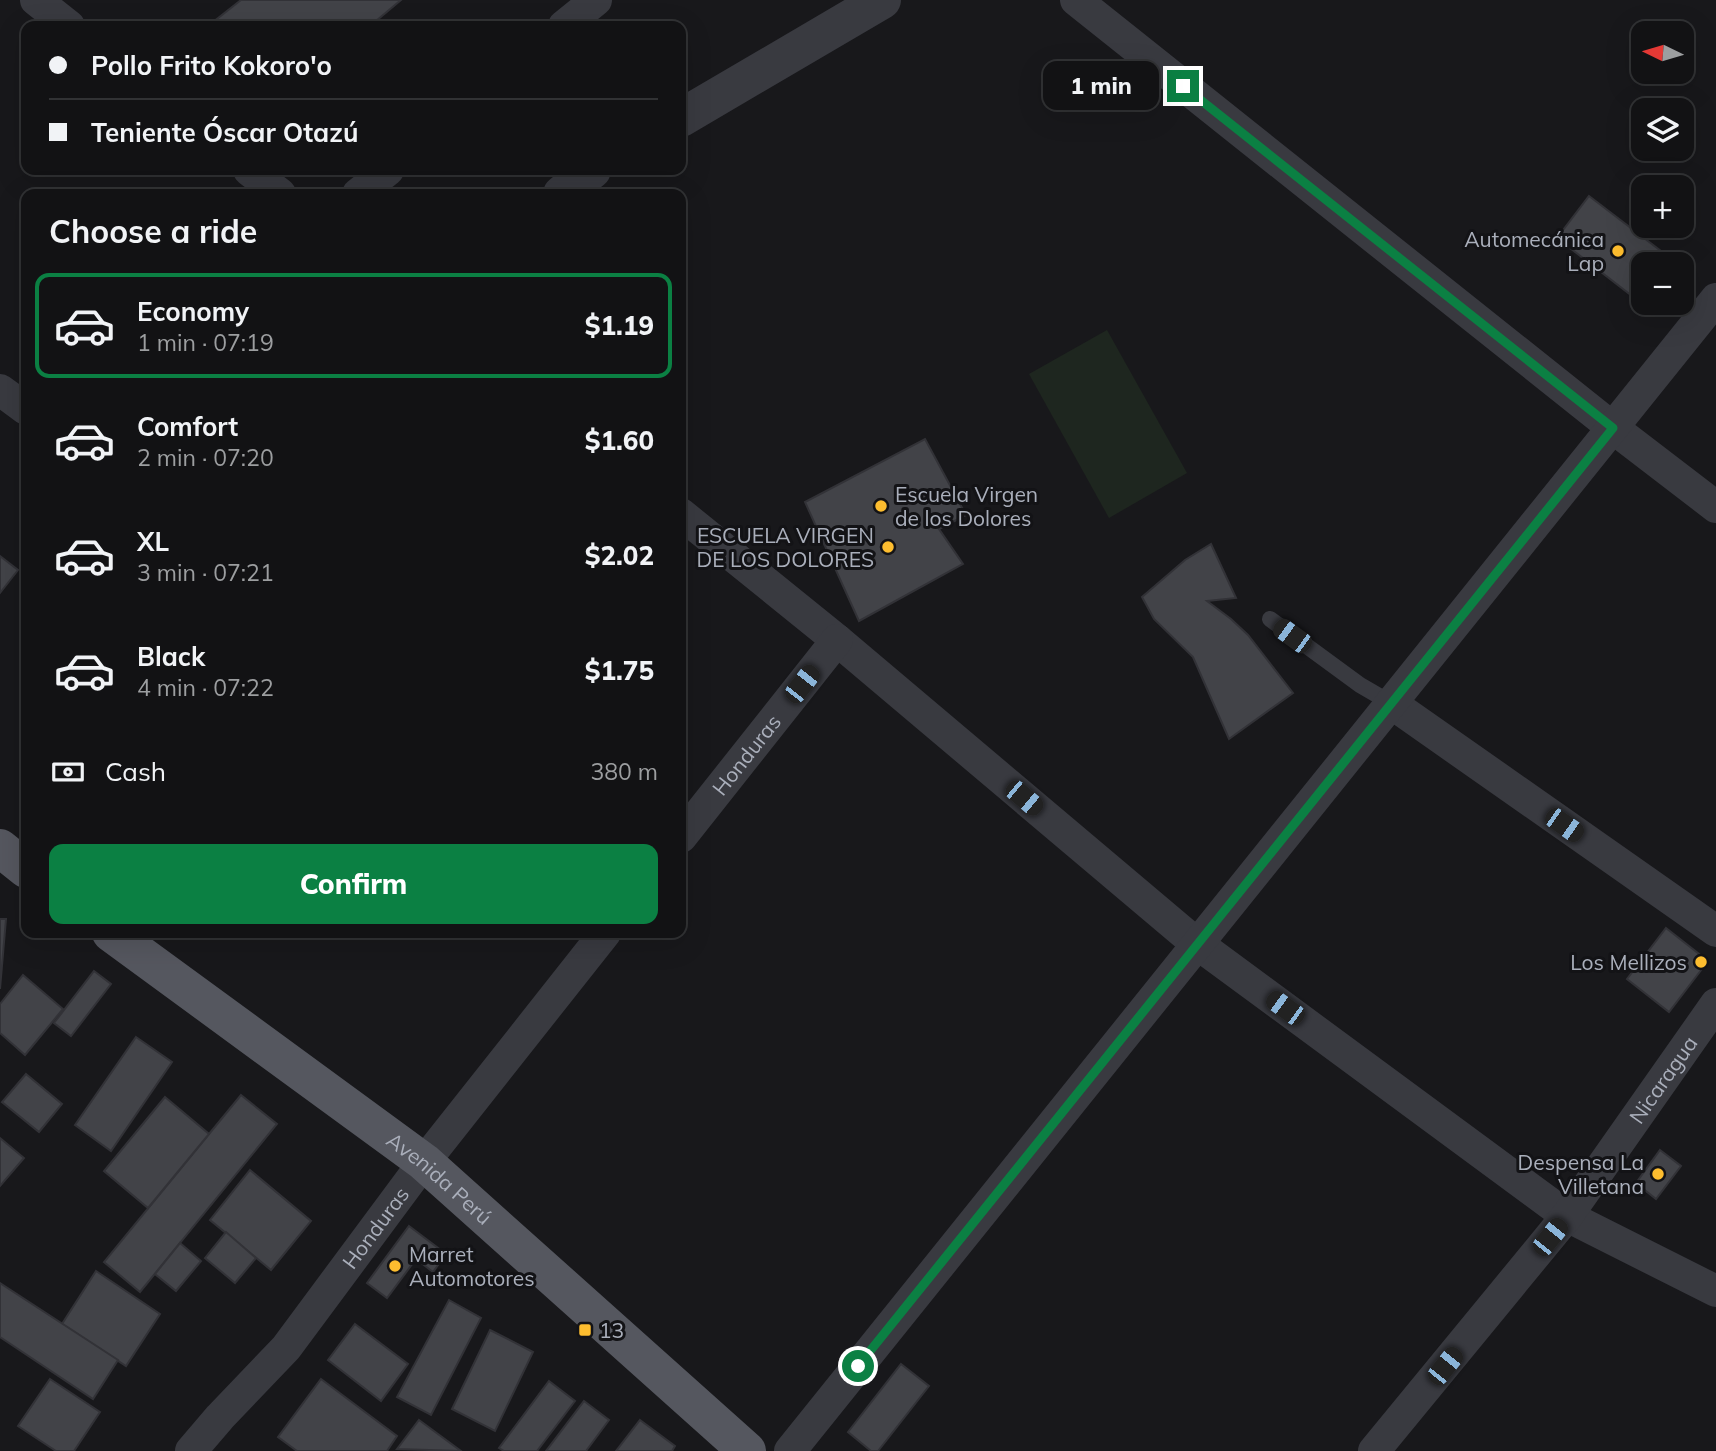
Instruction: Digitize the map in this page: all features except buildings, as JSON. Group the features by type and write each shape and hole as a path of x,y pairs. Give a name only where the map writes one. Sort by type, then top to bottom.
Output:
{"main road":[{"path":"0,848 21,865"},
{"name":"Avenida Perú","path":"118,938 424,1162 747,1451"}],"street":[{"path":"36,0 63,21"},
{"path":"570,21 596,0"},
{"path":"686,115 883,0"},
{"path":"1076,0 1716,507"},
{"path":"256,175 274,189"},
{"path":"364,189 382,175"},
{"path":"568,189 586,175"},
{"path":"790,1451 1716,299"},
{"path":"0,390 21,406"},
{"path":"686,517 837,640 1198,944 1567,1216 1716,1291"},
{"name":"Honduras","path":"686,832 837,640"},
{"path":"1391,703 1716,931"},
{"name":"Honduras","path":"191,1451 286,1348 424,1162 601,938"},
{"name":"Nicaragua","path":"1374,1451 1567,1216 1716,1004"}],"lane":[{"path":"1270,619 1360,685 1391,703"}],"shaded area":[{"path":"1107,330 1187,473 1109,518 1029,374"}],"place":[{"name":"Automecánica Lap","path":"1618,251"},
{"name":"Escuela Virgen de los Dolores","path":"881,506"},
{"name":"ESCUELA VIRGEN DE LOS DOLORES","path":"888,547"},
{"name":"Los Mellizos","path":"1701,962"},
{"name":"Despensa La Villetana","path":"1658,1174"},
{"name":"Marret Automotores","path":"395,1266"},
{"name":"13","path":"585,1330"}],"route":[{"path":"858,1366 1613,428 1183,86"}]}
